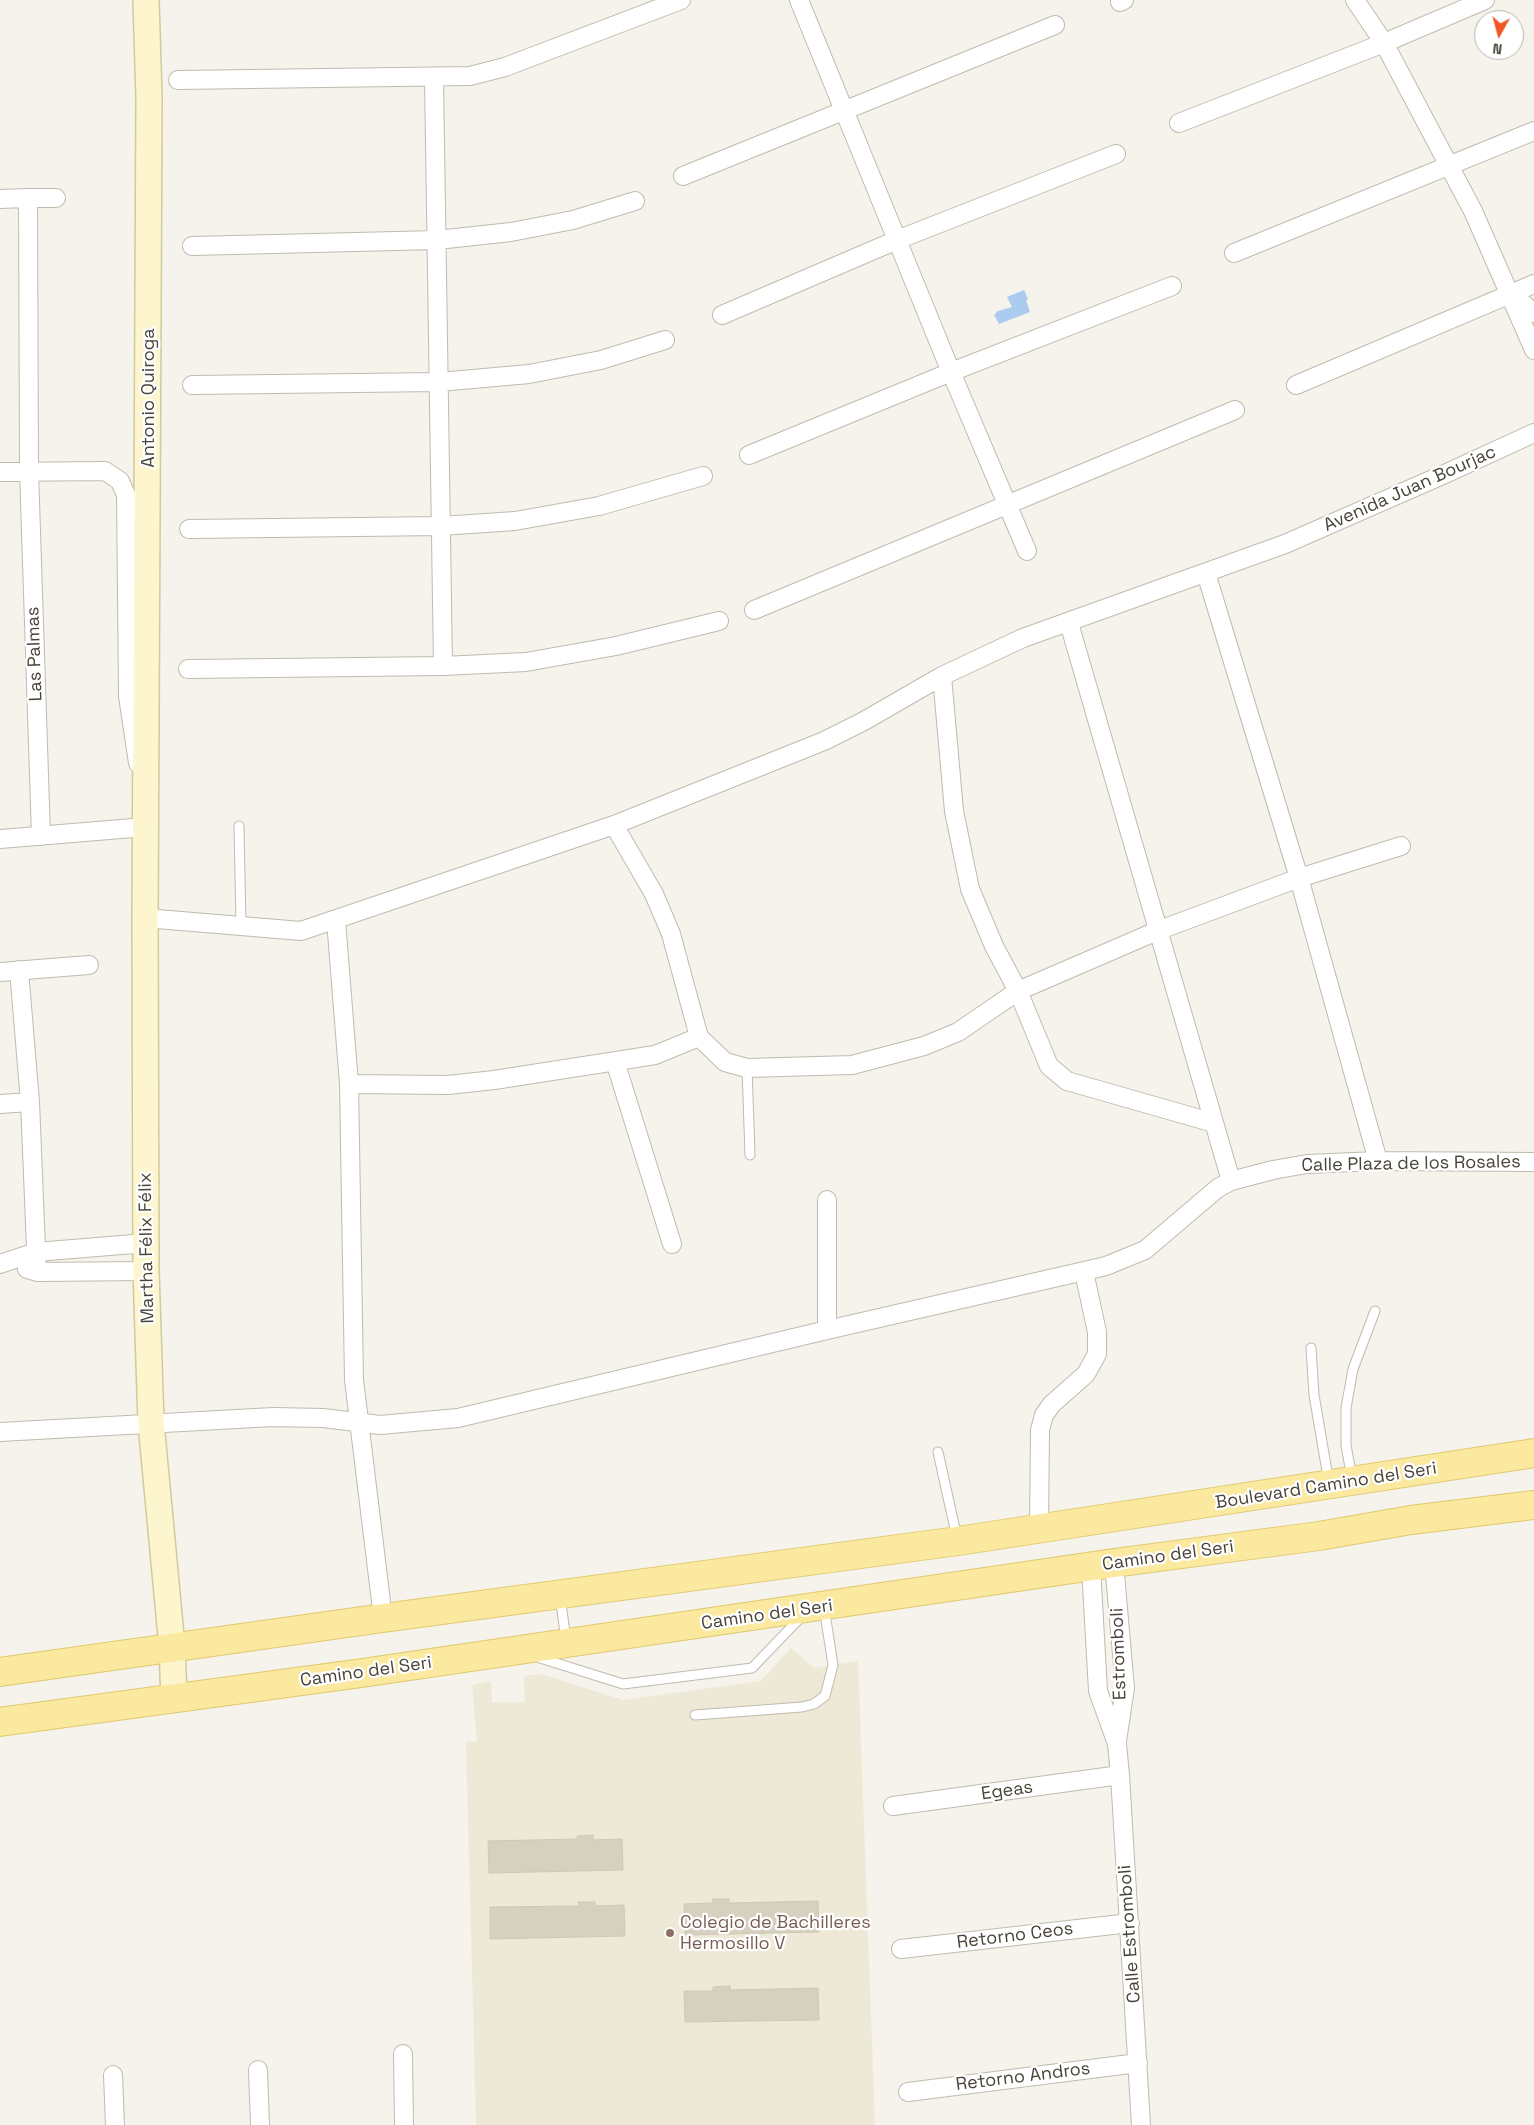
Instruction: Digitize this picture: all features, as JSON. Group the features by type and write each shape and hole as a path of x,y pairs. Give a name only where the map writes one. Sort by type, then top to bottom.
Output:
{"main road":[{"name":"Boulevard Camino del Seri","path":"1039,1529 1534,1454"},
{"path":"1411,1520 1463,1501 1534,1492"},
{"name":"Camino del Seri","path":"0,1722 817,1608 1102,1565 1319,1536 1411,1520 1534,1505"},
{"path":"0,1672 1039,1529"}],"street":[{"name":"Antonio Quiroga","path":"145,796 149,473 149,98 146,0"},
{"path":"178,80 434,78 470,76 505,67 681,0"},
{"path":"799,0 951,372 1027,551"},
{"path":"1355,0 1384,43 1450,167 1510,294 1534,350"},
{"path":"1179,123 1384,43 1485,0"},
{"path":"683,176 1056,25"},
{"path":"434,78 443,666"},
{"path":"1234,253 1450,167 1534,131"},
{"path":"722,315 897,240 1116,154"},
{"name":"Las Palmas","path":"28,198 29,471 41,836"},
{"path":"0,199 56,198"},
{"path":"192,246 437,240 511,232 564,222 635,201"},
{"path":"1296,386 1534,284"},
{"path":"749,455 951,372 1172,286"},
{"path":"1510,294 1534,313"},
{"path":"192,385 439,382 529,374 601,360 665,340"},
{"path":"754,610 1235,410"},
{"name":"Avenida Juan Bourjac","path":"145,918 301,931 614,825 824,741 864,721 942,676 1023,638 1069,624 1285,544 1534,433"},
{"path":"0,472 105,471 120,482 126,495 128,696 132,735 145,796"},
{"path":"189,529 441,526 515,521 599,506 703,476"},
{"path":"1206,573 1299,878 1378,1162"},
{"path":"188,669 443,666 526,662 616,646 719,621"},
{"path":"1069,624 1231,1181"},
{"path":"942,676 954,811 970,889 994,946 1018,991 1049,1066 1067,1081 1099,1092 1214,1123"},
{"name":"Martha Félix Félix","path":"145,796 146,1271 151,1423 172,1647 174,1699"},
{"path":"614,825 654,894 667,926 699,1037 724,1062 747,1068 835,1067 865,1062 924,1046 958,1032 1018,991 1157,931 1299,878 1401,846"},
{"path":"0,839 145,827"},
{"path":"336,920 349,1084 354,1380 361,1423 383,1618"},
{"path":"0,972 89,965"},
{"path":"19,970 30,1102 37,1272"},
{"path":"349,1084 448,1085 494,1080 666,1052 699,1037"},
{"path":"615,1061 672,1244"},
{"path":"0,1104 30,1102"},
{"name":"Calle Plaza de los Rosales","path":"0,1432 297,1417 361,1423 400,1424 458,1418 827,1330 1084,1272 1127,1259 1145,1250 1205,1197 1231,1181 1273,1170 1307,1164 1534,1162"},
{"path":"827,1200 827,1330"},
{"path":"2,1264 36,1252 146,1243"},
{"path":"2,1264 37,1272 146,1271"},
{"path":"1039,1529 1040,1430 1044,1415 1052,1404 1086,1374 1097,1354 1097,1332 1084,1272"},
{"name":"Estromboli","path":"1102,1565 1125,1688 1117,1744"},
{"name":"Estromboli","path":"1102,1565 1098,1691 1117,1744"},
{"path":"1098,1691 1125,1688"},
{"name":"Calle Estromboli","path":"1117,1744 1130,1923 1141,2125"},
{"name":"Egeas","path":"893,1806 1120,1775"},
{"name":"Retorno Ceos","path":"901,1949 1130,1923"},
{"path":"403,2054 404,2125"},
{"name":"Retorno Andros","path":"908,2092 1138,2063"},
{"path":"258,2070 260,2125"},
{"path":"113,2075 116,2125"}],"lane":[{"path":"239,826 241,926"},
{"path":"747,1068 750,1156"},
{"path":"1341,1484 1346,1445 1346,1408 1353,1369 1375,1311"},
{"path":"1311,1348 1314,1395 1341,1484"},
{"path":"938,1452 958,1541"},
{"path":"559,1594 566,1643"},
{"path":"518,1650 623,1684 752,1668 817,1608 833,1665 825,1696 814,1704 802,1707 695,1715"}],"shaded area":[{"name":"Colegio de Bachilleres Hermosillo V","path":"791,1648 814,1668 858,1661 875,2125 476,2125 466,1742 477,1741 472,1685 491,1681 492,1703 525,1702 524,1676 541,1674 623,1700 761,1681"}],"water":[{"path":"1024,290 1030,312 999,324 994,315 998,311 1012,307 1007,297"}],"building":[{"path":"593,1835 593,1840 622,1839 623,1870 489,1873 488,1841 577,1839 577,1836"},
{"path":"713,1899 729,1899 729,1903 818,1901 819,1932 685,1935 684,1904 713,1903"},
{"path":"578,1902 595,1902 595,1906 624,1905 625,1936 490,1939 490,1907 579,1906"},
{"path":"730,1986 730,1990 818,1988 819,2020 685,2022 684,1991 713,1991 713,1987"}],"place":[{"name":"Colegio de Bachilleres Hermosillo V","path":"670,1933"}]}
